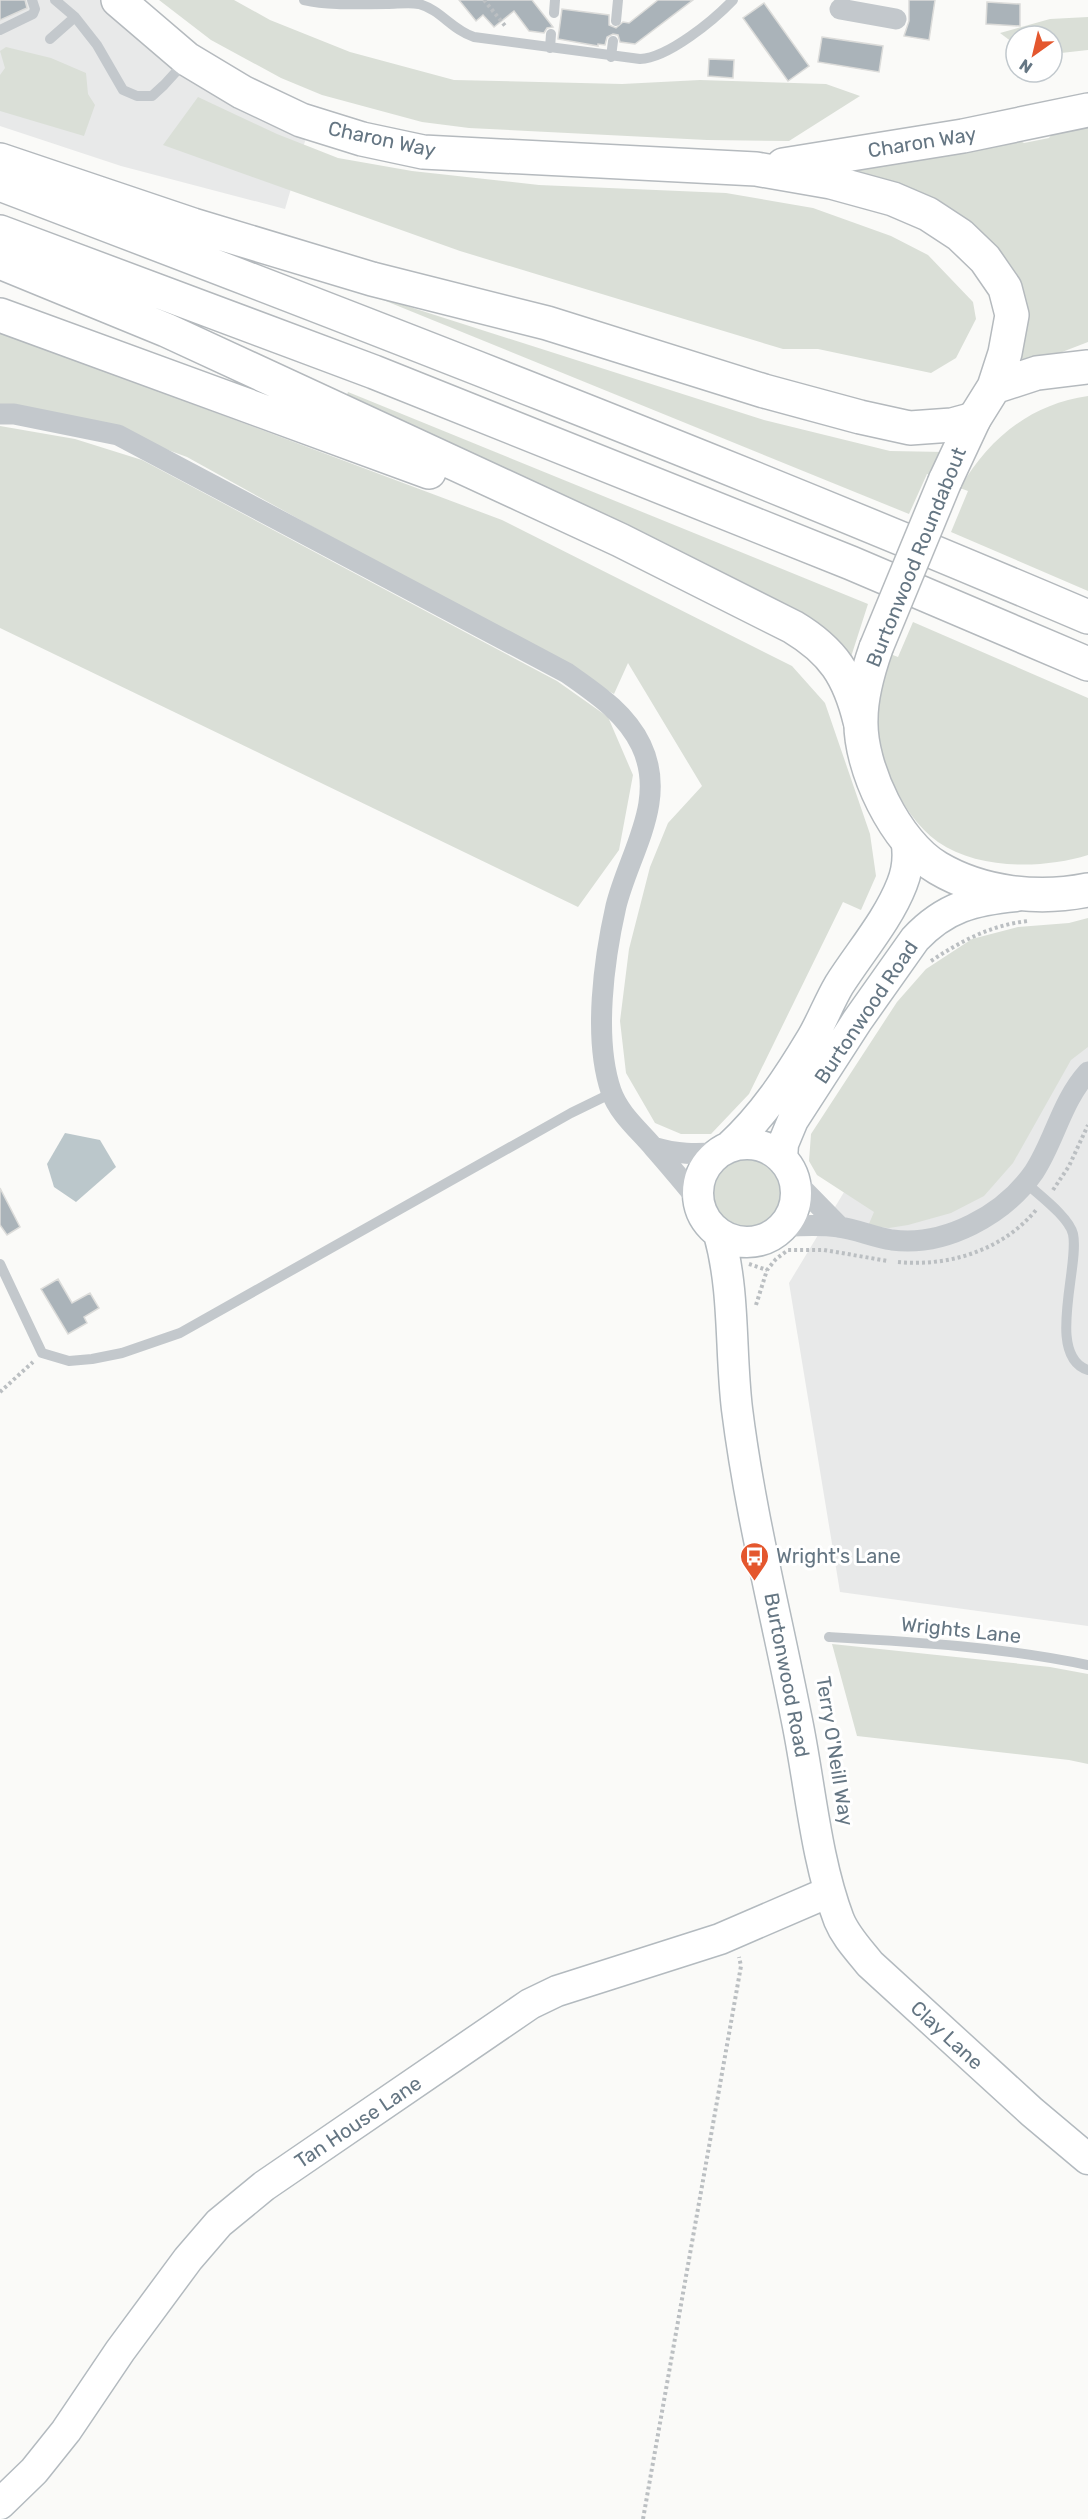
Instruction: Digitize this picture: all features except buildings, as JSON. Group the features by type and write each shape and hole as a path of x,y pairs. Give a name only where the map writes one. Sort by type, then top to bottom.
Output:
{"main road":[{"name":"Charon Way","path":"118,0 187,59 242,92 301,120 362,139 423,152 756,169 831,182 893,199 928,214 960,235 985,259 1005,288 1012,315 1005,353 994,387"},
{"name":"Charon Way","path":"756,169 963,136 1088,110"},
{"path":"0,160 194,225 361,276 547,323 764,391 860,417 910,428 943,427 974,419"},
{"path":"0,184 401,337 853,517 1088,617"},
{"path":"0,232 374,372 851,563 1088,664"},
{"path":"0,262 166,330 620,540 810,638 823,648 844,676 854,693 860,721"},
{"path":"0,315 620,540"},
{"path":"994,387 1088,356"},
{"path":"1036,373 1088,366"},
{"name":"Burtonwood Roundabout","path":"994,387 974,419 945,481 876,648 865,684 860,721 870,772 880,796 906,839 937,868 1028,908 1048,896 1088,890"}],"street":[{"path":"840,9 873,7 896,19"},
{"path":"0,414 14,414 118,435 567,673 615,708 641,745 650,787 649,808 644,827 616,906 606,971 603,1044 605,1072 612,1093 622,1111 698,1200 706,1219 719,1234 732,1240 746,1242 760,1241 778,1231 840,1227 894,1240 920,1240 943,1235 984,1218 1007,1202 1026,1183 1039,1164 1076,1085 1088,1072"},
{"name":"Burtonwood Road","path":"725,1150 749,1129 772,1101 813,1036 837,988 896,897 906,873 908,859 906,839"},
{"name":"Burtonwood Road","path":"788,1170 783,1144 793,1120 857,1021 915,939 926,927 955,908 993,898 1028,908"},
{"path":"653,1147 678,1154 696,1155 755,1145 770,1150 840,1227"},
{"path":"698,1200 698,1186 702,1173 709,1161 725,1150"},
{"path":"778,1231 795,1205 788,1170"},
{"name":"Burtonwood Road","path":"778,1231 764,1244 751,1265 743,1314 737,1410 756,1527 797,1718 830,1892"},
{"name":"Burtonwood Road","path":"719,1234 743,1314"},
{"name":"Tan House Lane","path":"0,2504 34,2471 66,2431 120,2351 188,2259 219,2223 264,2186 530,2004 557,1991 736,1932 830,1892"},
{"name":"Clay Lane","path":"830,1892 840,1923 850,1940 870,1964 1032,2112 1088,2159"}],"lane":[{"path":"0,30 33,14 35,9 32,0"},
{"path":"55,0 75,17 97,45 123,90 137,96 152,96 165,86 187,59"},
{"path":"304,0 323,4 339,2 417,4 436,10 462,33 474,37 611,57 650,59 672,50 733,0"},
{"path":"436,10 442,0"},
{"path":"554,13 555,0"},
{"path":"616,21 618,0"},
{"path":"50,39 75,17"},
{"path":"550,48 551,34"},
{"path":"611,57 613,41"},
{"path":"0,1264 42,1353 69,1361 122,1353 180,1333 571,1113 612,1093"},
{"path":"1026,1183 1058,1212 1073,1234 1066,1325 1069,1350 1082,1368 1088,1370"},
{"name":"Wrights Lane","path":"828,1637 926,1642 1051,1657 1088,1665"}],"path":[{"path":"484,0 519,43"},
{"path":"927,964 959,942 984,931 1015,923 1028,908"},
{"path":"1061,1181 1088,1125"},
{"path":"743,1314 767,1270"},
{"path":"0,1392 42,1353"},
{"path":"643,2519 741,1966 736,1932"}],"shaded area":[{"path":"0,0 114,0 308,131 285,209 121,166 0,126"},
{"path":"159,0 234,0 270,20 350,52 454,80 622,84 700,80 826,84 860,96 789,141 707,140 469,128 422,122 322,95 281,78 211,40"},
{"path":"1088,17 1088,50 1064,53 1064,24 1032,24 1050,19"},
{"path":"6,47 51,58 86,73 88,94 95,105 84,136 0,111 0,75 5,68 0,51"},
{"path":"198,97 277,134 338,158 412,171 539,185 726,193 813,208 891,236 928,255 973,302 976,319 956,358 931,373 818,349 783,349 460,251 163,145"},
{"path":"1088,121 1088,342 1018,369 973,226 919,191 845,170 1013,136 1024,143 1049,138 1057,127"},
{"path":"366,293 764,420 890,451 945,452 934,476 927,474 909,514"},
{"path":"0,332 502,520 792,666 825,703 870,834 876,876 861,910 843,902 749,1094 711,1134 681,1134 655,1123 626,1073 620,1021 629,949 650,867 668,823 702,786 628,663 614,694 187,457 100,425 0,407"},
{"path":"348,392 868,604 850,660 344,402"},
{"path":"1088,396 1088,591 951,532 968,491 960,488 971,470 998,439 1030,415 1067,400"},
{"path":"0,426 75,439 142,460 557,681 608,717 633,775 619,850 578,907 0,628"},
{"path":"913,622 1088,698 1088,855 1051,863 1031,864 991,862 972,858 938,842 911,814 895,789 883,762 876,732 874,701 885,652 898,657"},
{"path":"1088,918 1088,1047 1071,1060 1013,1163 984,1196 951,1213 889,1228 868,1226 874,1212 817,1175 809,1161 811,1134 897,1002 926,969 972,939 1018,927 1069,923"},
{"path":"1088,995 1088,1626 840,1592 789,1283 930,1050"},
{"path":"65,1133 100,1140 116,1167 76,1202 54,1187 47,1164"},
{"path":"747,1157 767,1163 777,1173 783,1193 777,1213 767,1223 747,1229 727,1223 717,1213 711,1193 717,1173 727,1163"},
{"path":"832,1644 1050,1667 1088,1674 1088,1764 857,1736"}],"place":[{"name":"Wright's Lane","path":"755,1582"}]}
